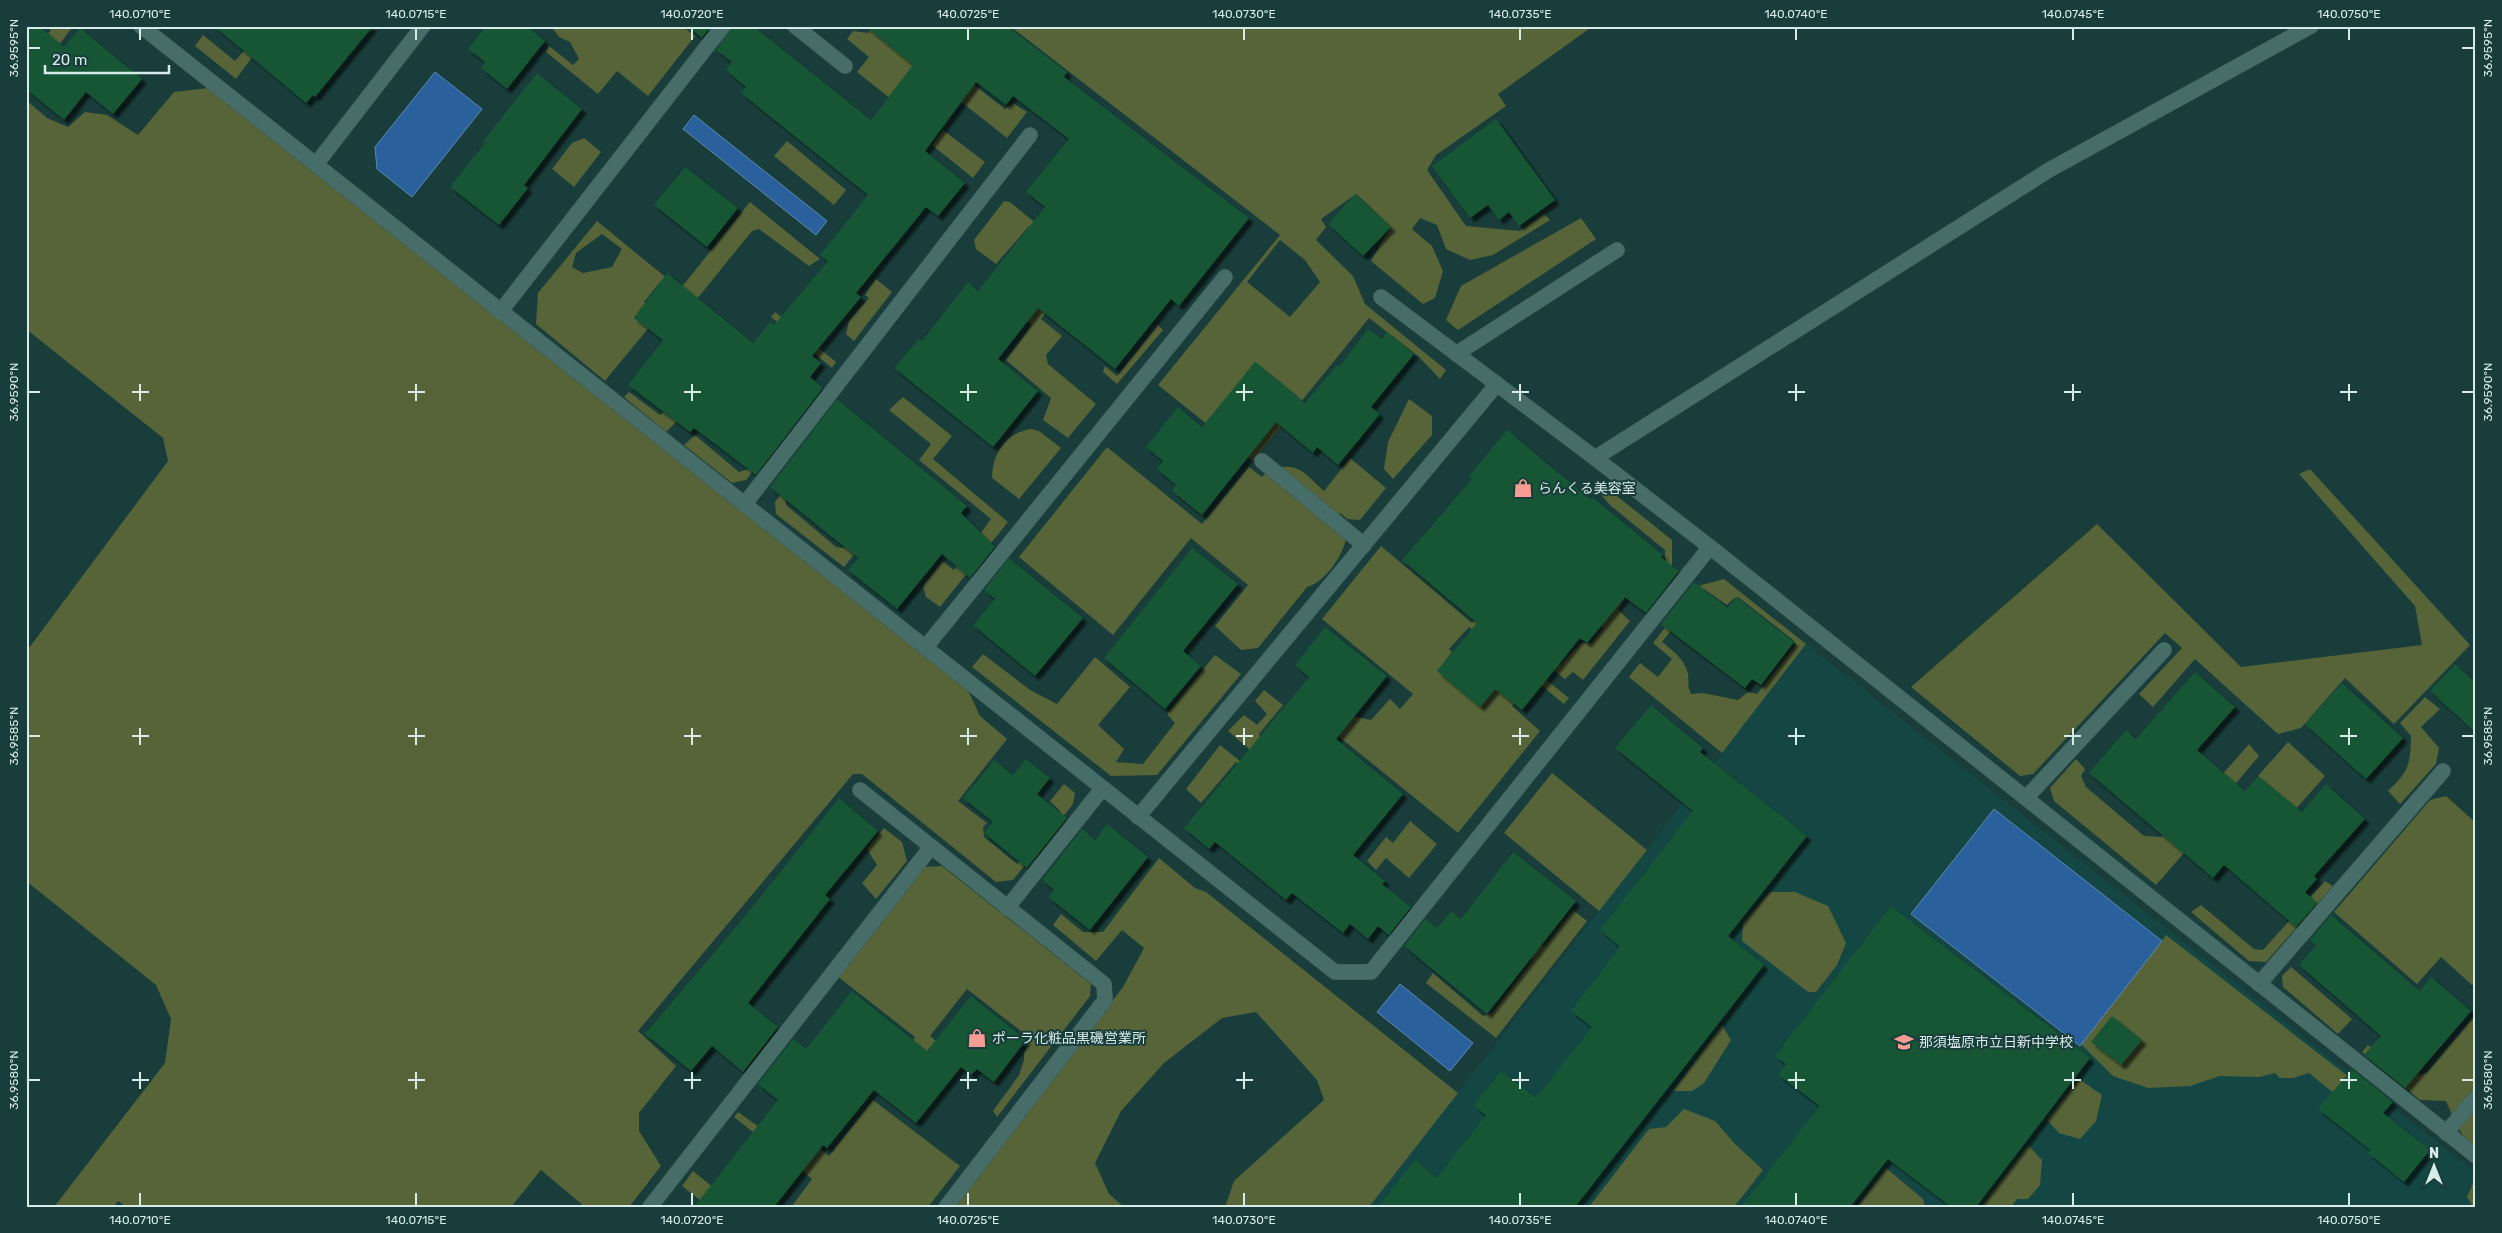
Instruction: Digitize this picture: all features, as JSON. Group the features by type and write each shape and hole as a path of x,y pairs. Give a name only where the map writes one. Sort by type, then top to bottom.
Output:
{"street":[{"path":"142,26 317,163 500,312 1138,818 1335,972 1371,972 1710,547"},
{"path":"317,163 422,26"},
{"path":"500,312 724,26"},
{"path":"795,26 845,66"},
{"path":"1595,458 2049,170 2311,26"},
{"path":"744,505 1030,135"},
{"path":"1456,354 1617,250"},
{"path":"925,648 1225,277"},
{"path":"1381,297 1710,547 2476,1156"},
{"path":"1138,818 1497,384"},
{"path":"1262,461 1364,545"},
{"path":"2026,798 2164,650"},
{"path":"2259,984 2443,771"},
{"path":"1007,908 1102,789"},
{"path":"860,790 1104,984 1105,1000 946,1207"},
{"path":"650,1207 931,847"},
{"path":"2446,1132 2476,1097"}],"shaded area":[{"name":"那須塩原市立日新中学校","path":"1806,644 2476,1173 2476,1207 1369,1207"}],"green space":[{"path":"46,26 73,26 26,90 26,62 51,30"},
{"path":"551,26 682,26 695,36 648,96 617,71 598,94 546,52 549,46 573,65 579,59 570,42 559,37"},
{"path":"873,26 955,70 1005,109 1013,103 1027,112 1007,138 941,86 916,119 857,72 869,57 847,39 853,31 868,33"},
{"path":"1010,26 1593,26 1498,94 1506,106 1436,155 1427,170 1466,226 1520,231 1544,214 1550,220 1493,255 1470,260 1446,249 1437,225 1420,218 1412,229 1432,246 1443,271 1435,298 1423,304 1371,261 1391,227 1356,194 1321,219 1326,227 1316,240 1353,276 1365,304 1446,370 1440,379 1419,357 1369,318 1253,461 1158,385 1280,235","holes":["1280,240 1305,260 1320,282 1290,317 1247,282","1255,362 1297,396 1279,419 1237,385"]},
{"path":"203,35 235,61 258,35 265,40 236,79 195,46"},
{"path":"208,88 966,686 980,716 1007,739 958,801 987,823 983,827 984,837 1017,864 1060,811 1050,801 1064,784 1075,793 1073,804 1013,880 996,882 862,774 853,774 638,1031 676,1066 639,1113 639,1131 661,1166 629,1207 585,1207 541,1170 511,1207 126,1207 118,1201 113,1207 54,1207 165,1063 171,1019 156,985 26,881 26,652 168,461 163,438 26,329 26,100 47,118 68,127 85,112 107,115 138,135 174,92"},
{"path":"943,130 985,162 973,178 932,145"},
{"path":"584,138 601,152 574,187 552,169 572,143"},
{"path":"787,141 846,190 834,205 774,156"},
{"path":"1004,201 1010,202 1061,244 1057,249 1029,226 996,264 976,249 974,240"},
{"path":"750,202 820,259 809,266 759,229 752,231 688,310 673,298 605,381 536,324 538,293 597,221 680,289","holes":["602,234 622,249 612,267 583,273 572,267 576,253","660,282 673,292 658,312 644,302","642,307 645,326 634,318"]},
{"path":"1581,218 1596,239 1458,330 1446,320 1461,286"},
{"path":"876,279 892,292 854,341 846,334 849,321 869,298 865,295"},
{"path":"985,288 1052,305 1041,319 1062,336 1046,355 1048,364 1096,404 1068,438 1043,420 1051,398 1006,360 1032,325"},
{"path":"775,312 836,362 832,368 771,317"},
{"path":"1158,325 1163,330 1117,384 1103,372 1105,366 1117,376"},
{"path":"629,392 660,415 667,410 678,420 666,432 624,397"},
{"path":"903,397 952,436 933,459 1008,522 940,607 926,597 923,586 942,561 954,570 991,519 919,460 931,444 889,410"},
{"path":"1409,399 1432,416 1432,435 1393,479 1384,469 1388,442"},
{"path":"779,424 787,424 746,480 732,483 684,445 695,435 739,472 748,469"},
{"path":"1031,429 1039,431 1061,448 1019,499 992,478 993,469 1002,446 1014,435"},
{"path":"1107,447 1202,524 1249,467 1262,477 1275,468 1293,467 1306,474 1324,491 1350,458 1386,488 1360,520 1347,519 1339,512 1345,535 1343,550 1325,576 1307,587 1258,648 1241,650 1215,626 1248,585 1191,538 1113,635 1019,557"},
{"path":"803,465 785,498 786,505 836,547 844,548 863,524 873,531 844,567 776,514 775,502"},
{"path":"2310,469 2470,645 2394,724 2345,678 2301,728 2278,734 2195,659 2153,707 2139,694 2182,648 2165,633 2033,774 2020,776 1911,687 2097,524 2241,667 2422,645 2415,606 2299,474"},
{"path":"1603,485 1672,540 1672,568 1644,605 1629,592 1618,610 1630,621 1583,680 1573,672 1565,679 1529,651 1533,644 1560,665 1581,643 1591,643 1604,628 1531,568 1564,531 1579,543 1573,553 1622,595 1628,589 1638,591 1665,560 1665,550 1610,505 1598,491"},
{"path":"1381,546 1472,623 1487,606 1480,627 1569,698 1564,704 1469,627 1449,649 1452,652 1437,671 1507,674 1518,695 1512,706 1540,731 1458,833 1300,705 1371,720 1390,699 1400,709 1413,694 1322,619"},
{"path":"1724,579 1806,644 1722,753 1629,677 1640,663 1658,677 1672,659 1653,643 1698,586","holes":["1704,589 1727,605 1738,597 1793,640 1796,645 1757,694 1748,692 1738,700 1703,693 1691,694 1688,674 1684,664 1662,642"]},
{"path":"983,654 1030,690 1057,704 1095,657 1130,687 1098,725 1124,749 1116,762 1143,764 1175,723 1167,714 1215,655 1241,674 1157,775 1111,776 972,667"},
{"path":"1264,690 1283,705 1259,734 1301,815 1236,762 1201,803 1186,789 1220,745 1245,765 1255,754 1228,731 1244,715 1257,725 1267,714 1255,701"},
{"path":"2425,697 2440,709 2421,727 2439,748 2436,764 2400,804 2388,791 2404,773 2409,761 2411,736 2400,723"},
{"path":"2288,742 2325,776 2279,828 2251,806 2269,785 2258,776"},
{"path":"2249,744 2259,756 2232,788 2235,795 2156,885 2054,801 2050,788 2076,759 2085,769 2081,776 2086,787 2144,836 2161,837 2214,784"},
{"path":"1552,773 1647,850 1599,911 1504,833"},
{"path":"2446,796 2476,823 2476,981 2472,985 2441,957 2417,984 2334,912 2430,800"},
{"path":"1410,821 1437,844 1409,878 1386,858 1376,870 1367,861 1386,837 1393,843"},
{"path":"884,828 902,842 907,861 876,899 862,883 877,865 867,849"},
{"path":"1159,858 1195,888 1206,892 1458,1093 1369,1207 1225,1207 1234,1181 1324,1100 1317,1080 1256,1012 1222,1018 1164,1063 1121,1111 1095,1163 1109,1194 1124,1207 954,1207 1123,987 1144,948 1122,930 1096,961 1053,925 1061,914 1083,932 1103,932"},
{"path":"942,866 1091,984 1090,996 997,1117 993,1111 1019,1075 1024,1060 1024,1053 1031,1039 967,989 930,1036 952,1054 899,1060 915,1037 837,976 924,867"},
{"path":"2325,881 2333,886 2266,962 2249,961 2191,912 2201,905 2254,949 2263,950"},
{"path":"1770,892 1795,892 1828,906 1846,943 1837,965 1816,992 1808,992 1742,941 1743,923"},
{"path":"1573,910 1587,921 1496,1038 1426,983 1433,973 1483,1016 1492,1013 1533,960 1489,925 1538,946 1546,945"},
{"path":"2166,935 2367,1091 2341,1099 2309,1073 2293,1078 2280,1078 2275,1073 2259,1077 2220,1076 2190,1086 2148,1088 2113,1076 2081,1044"},
{"path":"2291,967 2352,1019 2338,1034 2283,987 2282,976"},
{"path":"2476,1014 2476,1150 2462,1134 2446,1101 2420,1100 2362,1052 2368,1045 2406,1077 2427,1073"},
{"path":"1722,1025 1731,1040 1704,1083 1692,1091 1673,1091"},
{"path":"2079,1079 2102,1095 2096,1121 2080,1139 2059,1133 2047,1120"},
{"path":"873,1100 960,1166 928,1207 791,1207 812,1179 734,1117 738,1112 766,1132 788,1123 829,1156"},
{"path":"1684,1109 1715,1121 1734,1143 1763,1170 1734,1207 1589,1207 1649,1129 1666,1127"},
{"path":"2028,1145 2042,1160 2040,1185 2028,1199 2017,1199 2011,1207 1981,1207"},
{"path":"1886,1168 1923,1199 1925,1207 1857,1207"},
{"path":"693,1171 737,1207 709,1207 682,1186"},
{"path":"2476,1177 2476,1207 2473,1207 2467,1197"}],"water":[{"path":"435,72 482,109 412,197 377,169 375,147"},
{"path":"694,115 827,221 816,235 683,129"},
{"path":"1994,809 2162,941 2080,1046 1911,914"},
{"path":"1400,984 1473,1043 1450,1071 1377,1012"}],"building":[{"path":"26,26 39,26 64,47 80,28 142,79 113,114 86,92 64,120 26,89"},
{"path":"214,26 373,26 315,97 313,95 306,103"},
{"path":"486,26 526,26 545,41 507,89 481,68 485,62 468,49"},
{"path":"687,26 711,26 702,38"},
{"path":"732,26 753,26 871,120 913,65 865,26 1007,26 1067,72 1064,77 1249,218 1179,306 1171,299 1115,369 1038,308 998,359 1038,391 993,447 894,368 919,339 922,341 968,282 978,291 1045,207 1026,192 1069,139 1013,96 1006,105 976,82 925,151 965,183 938,216 926,207 856,293 861,297 812,356 821,363 810,377 823,388 756,475 694,428 690,432 628,385 663,340 634,318 667,273 753,343 770,322 774,325 828,261 820,255 868,195 741,93 746,87 726,70 732,62 716,50"},
{"path":"537,73 582,109 524,185 528,188 499,225 450,187 485,143 483,141"},
{"path":"1496,119 1555,200 1519,226 1509,212 1499,220 1488,205 1470,218 1432,166"},
{"path":"685,167 738,208 707,247 654,205"},
{"path":"1355,194 1391,227 1363,256 1328,224"},
{"path":"1368,329 1382,339 1387,332 1414,354 1371,407 1380,414 1338,465 1317,447 1313,453 1276,422 1202,515 1172,491 1176,485 1157,469 1163,461 1146,447 1178,407 1202,427 1255,362 1305,403 1337,365 1339,367"},
{"path":"837,399 967,506 961,513 995,547 970,578 942,554 897,609 848,570 858,558 770,487"},
{"path":"1507,430 1590,499 1592,497 1663,555 1661,557 1679,571 1646,613 1625,597 1587,643 1580,638 1522,710 1495,689 1480,707 1437,671 1477,623 1402,560 1472,479 1469,476"},
{"path":"1192,548 1238,584 1183,651 1201,666 1165,709 1104,658"},
{"path":"1009,558 1083,618 1035,676 973,625 995,599 984,590"},
{"path":"1694,582 1728,608 1736,597 1794,642 1761,685 1752,679 1745,688 1661,624"},
{"path":"1325,627 1387,676 1336,739 1403,794 1353,855 1385,881 1382,884 1411,907 1389,935 1378,926 1368,939 1350,924 1343,933 1292,893 1286,900 1215,842 1209,849 1184,828 1309,677 1295,665"},
{"path":"2455,664 2476,683 2476,733 2430,691"},
{"path":"2195,672 2235,707 2197,750 2245,791 2258,776 2302,812 2326,784 2365,819 2314,876 2317,879 2305,892 2317,903 2296,927 2224,865 2213,878 2089,773 2126,730 2136,739"},
{"path":"2342,683 2403,738 2366,779 2305,724"},
{"path":"1651,705 1703,748 1700,752 1807,836 1728,936 1764,965 1575,1207 1378,1207 1415,1160 1437,1178 1486,1115 1474,1106 1501,1071 1536,1098 1592,1027 1571,1011 1620,947 1600,930 1693,811 1615,748"},
{"path":"1026,759 1050,778 1037,794 1067,818 1027,868 984,833 993,822 963,798 994,760 1013,775"},
{"path":"839,798 878,831 825,895 830,899 748,1003 778,1027 743,1072 712,1046 691,1071 645,1034 746,915"},
{"path":"1107,824 1148,857 1090,930 1048,897 1054,890 1042,880 1082,829 1095,840"},
{"path":"1513,852 1576,901 1487,1014 1404,946 1425,919 1437,928 1451,911 1461,919"},
{"path":"1891,906 2090,1058 1976,1207 1951,1207 1888,1159 1850,1207 1741,1207 1820,1106 1778,1075 1786,1064 1775,1056"},
{"path":"2331,915 2420,991 2431,977 2471,1011 2405,1088 2364,1055 2381,1036 2299,965 2316,945 2310,940"},
{"path":"852,991 927,1051 971,996 1026,1040 994,1082 977,1069 971,1075 961,1067 916,1123 874,1090 827,1148 823,1145 774,1207 694,1207 778,1100 758,1084 793,1039 806,1049"},
{"path":"2112,1016 2142,1040 2121,1065 2091,1042"},
{"path":"2352,1069 2393,1102 2383,1113 2430,1150 2404,1182 2368,1153 2370,1150 2318,1109"}],"place":[{"name":"らんくる美容室","path":"1523,488"},
{"name":"ポーラ化粧品黒磯営業所","path":"977,1038"},
{"name":"那須塩原市立日新中学校","path":"1904,1042"}]}
